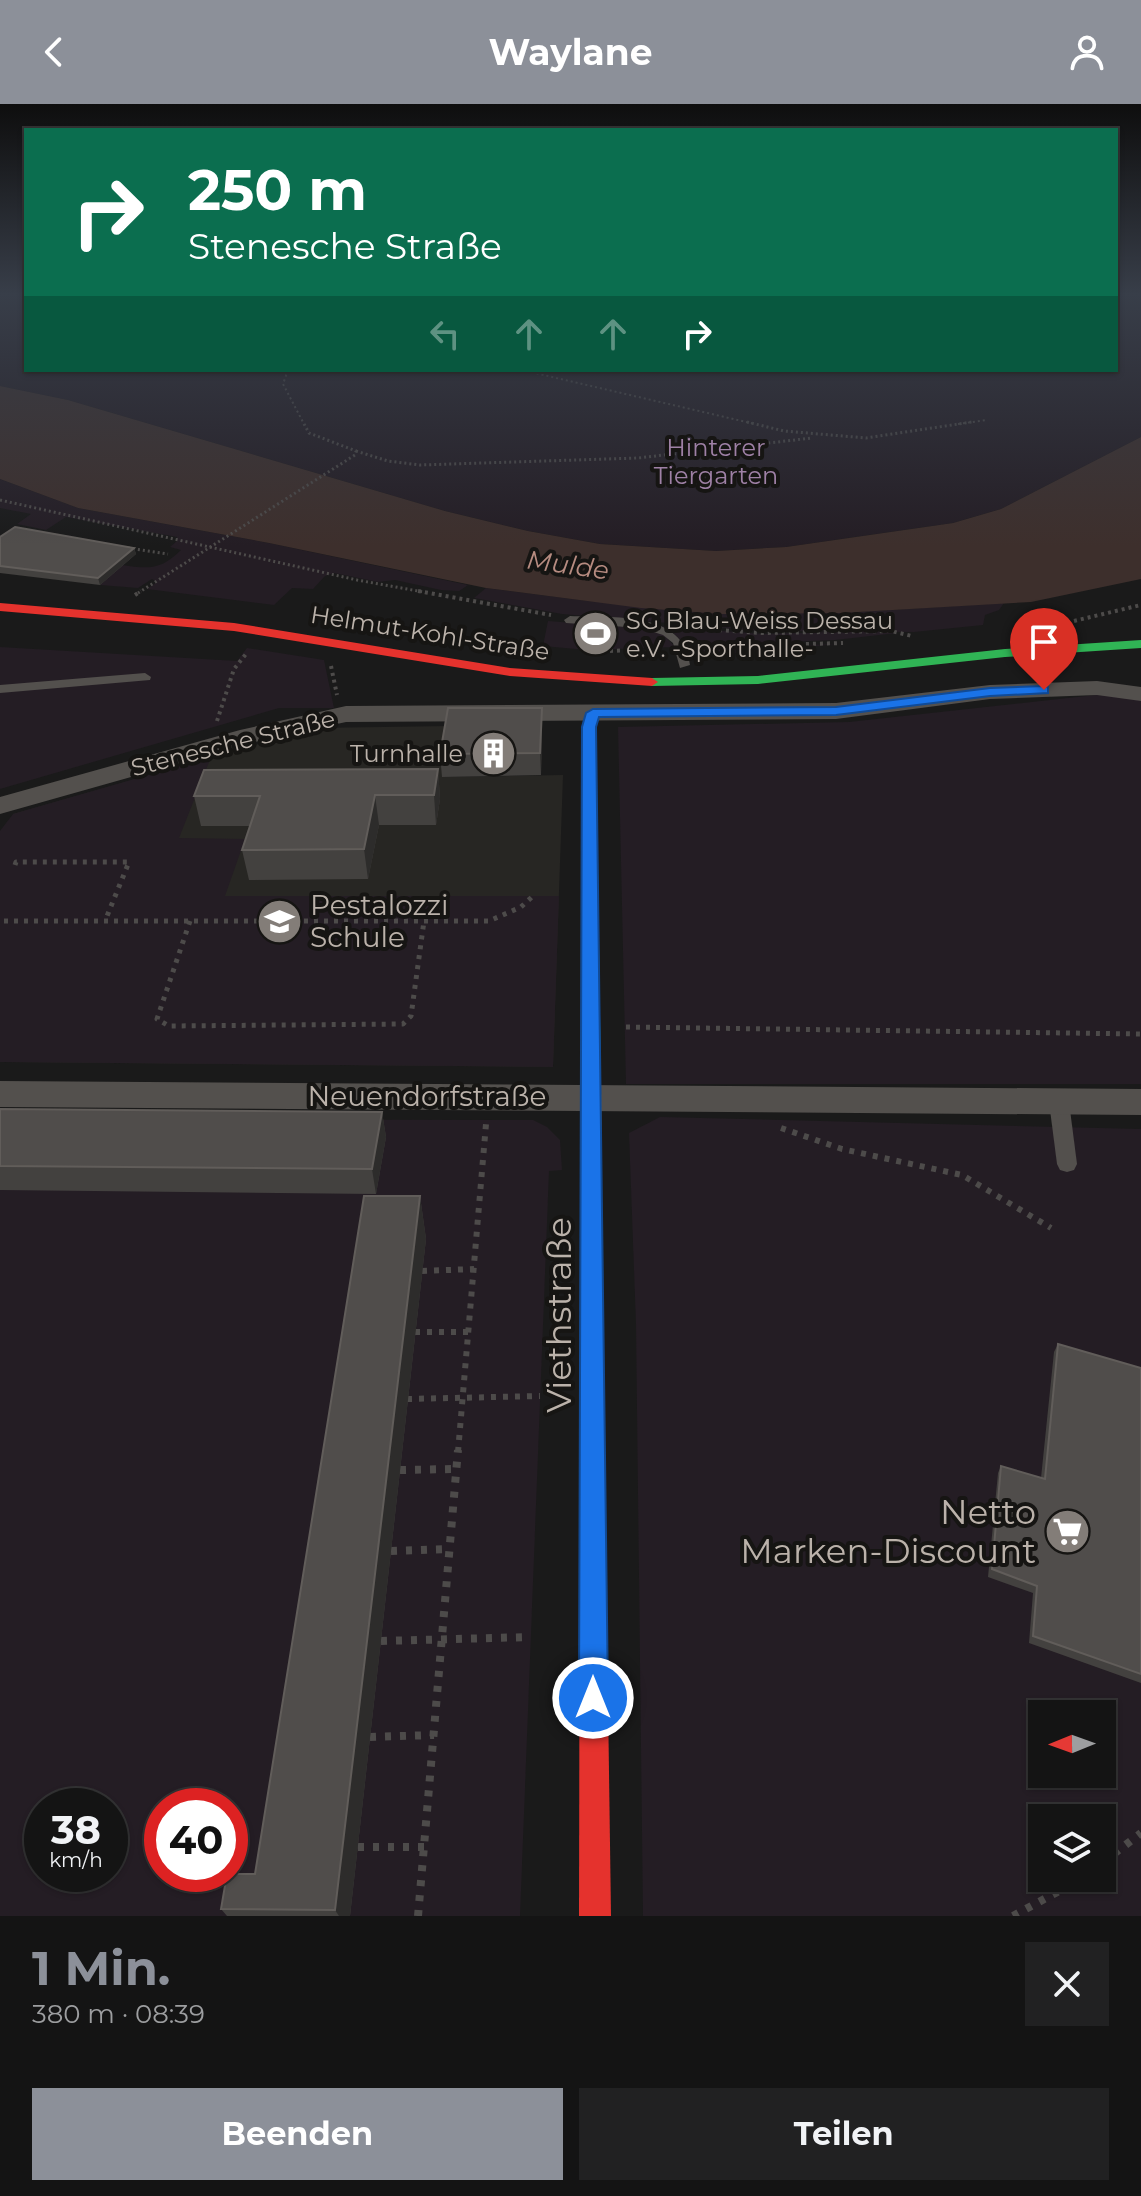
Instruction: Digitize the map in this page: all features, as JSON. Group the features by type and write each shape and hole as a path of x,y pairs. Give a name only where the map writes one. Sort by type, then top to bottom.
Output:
{"main road":[{"name":"Helmut-Kohl-Straße","path":"0,590 282,617 554,660 683,656 792,659 974,639 1141,626"},
{"name":"Helmut-Kohl-Straße","path":"0,607 218,626 510,672 640,682 758,680 1005,653 1141,644"},
{"name":"Viethstraße","path":"593,713 589,727 589,1096 595,1916"}],"street":[{"name":"Stenesche Straße","path":"0,806 236,740 346,714 836,711 990,692 1097,688 1141,694"},
{"name":"Neuendorfstraße","path":"0,1094 1141,1102"}],"lane":[{"path":"570,620 641,625 666,632 683,656"},
{"path":"0,689 145,677"},
{"path":"1059,1102 1067,1164"}],"path":[{"path":"286,377 283,384 309,433 388,461 420,465 638,458 825,437"},
{"path":"550,377 784,431 825,437 866,438 987,420"},
{"path":"129,600 351,459 356,451"},
{"path":"0,500 357,580 570,620"},
{"path":"121,547 168,554"},
{"path":"1074,621 1141,605"},
{"path":"641,625 761,633 891,631 913,636"},
{"path":"608,651 683,656 855,643"},
{"path":"236,740 217,730 216,722 234,669 247,653"},
{"path":"331,662 333,686 346,714"},
{"path":"15,865 16,862 129,862 104,921"},
{"path":"4,921 489,921 521,907 533,896"},
{"path":"190,921 157,1019 169,1026 403,1024 411,1016 424,921"},
{"path":"615,1027 1141,1034"},
{"path":"418,1916 488,1098"},
{"path":"741,1098 785,1131 842,1149 962,1175 1051,1228"},
{"path":"422,1271 474,1269"},
{"path":"415,1332 469,1332"},
{"path":"407,1399 540,1396"},
{"path":"400,1470 456,1469"},
{"path":"391,1551 450,1549"},
{"path":"381,1641 530,1637"},
{"path":"370,1737 434,1735"},
{"path":"1116,1852 1141,1833"},
{"path":"358,1847 424,1847"},
{"path":"1013,1916 1057,1892"}],"shaded area":[{"name":"Pestalozzi Schule","path":"451,726 443,777 563,775 553,1067 0,1062 0,971 13,814 314,728"}],"green space":[{"name":"Hinterer Tiergarten","path":"0,377 1141,377 1141,437 1001,509 953,523 786,547 716,551 600,544 528,531 445,511 68,400 0,386"},
{"path":"0,479 78,508 269,543 468,585 459,591 441,590 395,580 378,582 334,573 325,576 313,589 292,588 274,605 147,589 157,582 152,579 138,588 100,585 122,565 161,565 181,550 170,547 177,537 66,517 46,530 17,524 31,514 0,508"},
{"path":"486,588 588,601 841,613 1004,603 999,610 985,615 983,625 914,632 763,631 562,614 474,598"},
{"path":"548,621 650,629 664,635 675,647 587,650 543,646"},
{"path":"658,626 763,634 897,633 835,640 687,646 671,631"},
{"path":"837,644 742,653 691,654 691,650 695,649"},
{"path":"0,647 237,661 247,648 324,660 334,708 279,708 0,789"},
{"path":"1141,690 1141,1084 626,1084 618,727 849,722"},
{"name":"Pestalozzi Schule","path":"211,757 179,838 245,839 225,896 559,896 553,1067 0,1062 0,831 13,814"},
{"path":"660,1117 1141,1129 1141,1916 643,1916 636,1324 629,1133"},
{"path":"0,1119 533,1120 547,1127 560,1140 562,1170 549,1171 520,1916 0,1916"}],"water":[{"name":"Mulde","path":"0,386 68,400 445,511 528,531 600,544 716,551 786,547 953,523 1001,509 1141,437 1141,579 1031,602 841,613 721,614 641,608 486,588 269,543 78,508 0,479"}],"building":[{"path":"15,527 134,548 98,578 0,566 0,537"},
{"path":"448,708 542,708 540,753 440,754"},
{"path":"438,769 434,795 375,795 364,849 242,850 260,796 194,796 204,770"},
{"path":"0,1109 382,1112 372,1169 0,1166"},
{"path":"364,1196 420,1196 335,1910 221,1909 224,1892 248,1892 248,1874 255,1874"},
{"name":"Netto Marken-Discount","path":"1058,1344 1141,1368 1141,1674 1033,1636 1037,1586 992,1569 1001,1466 1045,1479"}],"traffic: fast":[{"path":"652,682 758,680 1005,653 1141,644"},
{"path":"591,1091 589,727 593,713"}],"traffic: slow":[{"path":"591,1091 592,1413"}],"traffic: jam":[{"path":"0,607 234,627 510,672 652,682"},
{"path":"592,1413 595,1916"}],"place":[{"name":"SG Blau-Weiss Dessau e.V. -Sporthalle-","path":"595,634"},
{"name":"Turnhalle","path":"494,753"},
{"name":"Pestalozzi Schule","path":"279,921"},
{"name":"Netto Marken-Discount","path":"1067,1532"}],"route":[{"path":"593,1698 589,1096 589,727 593,713 836,711 990,692 1044,690"}]}
